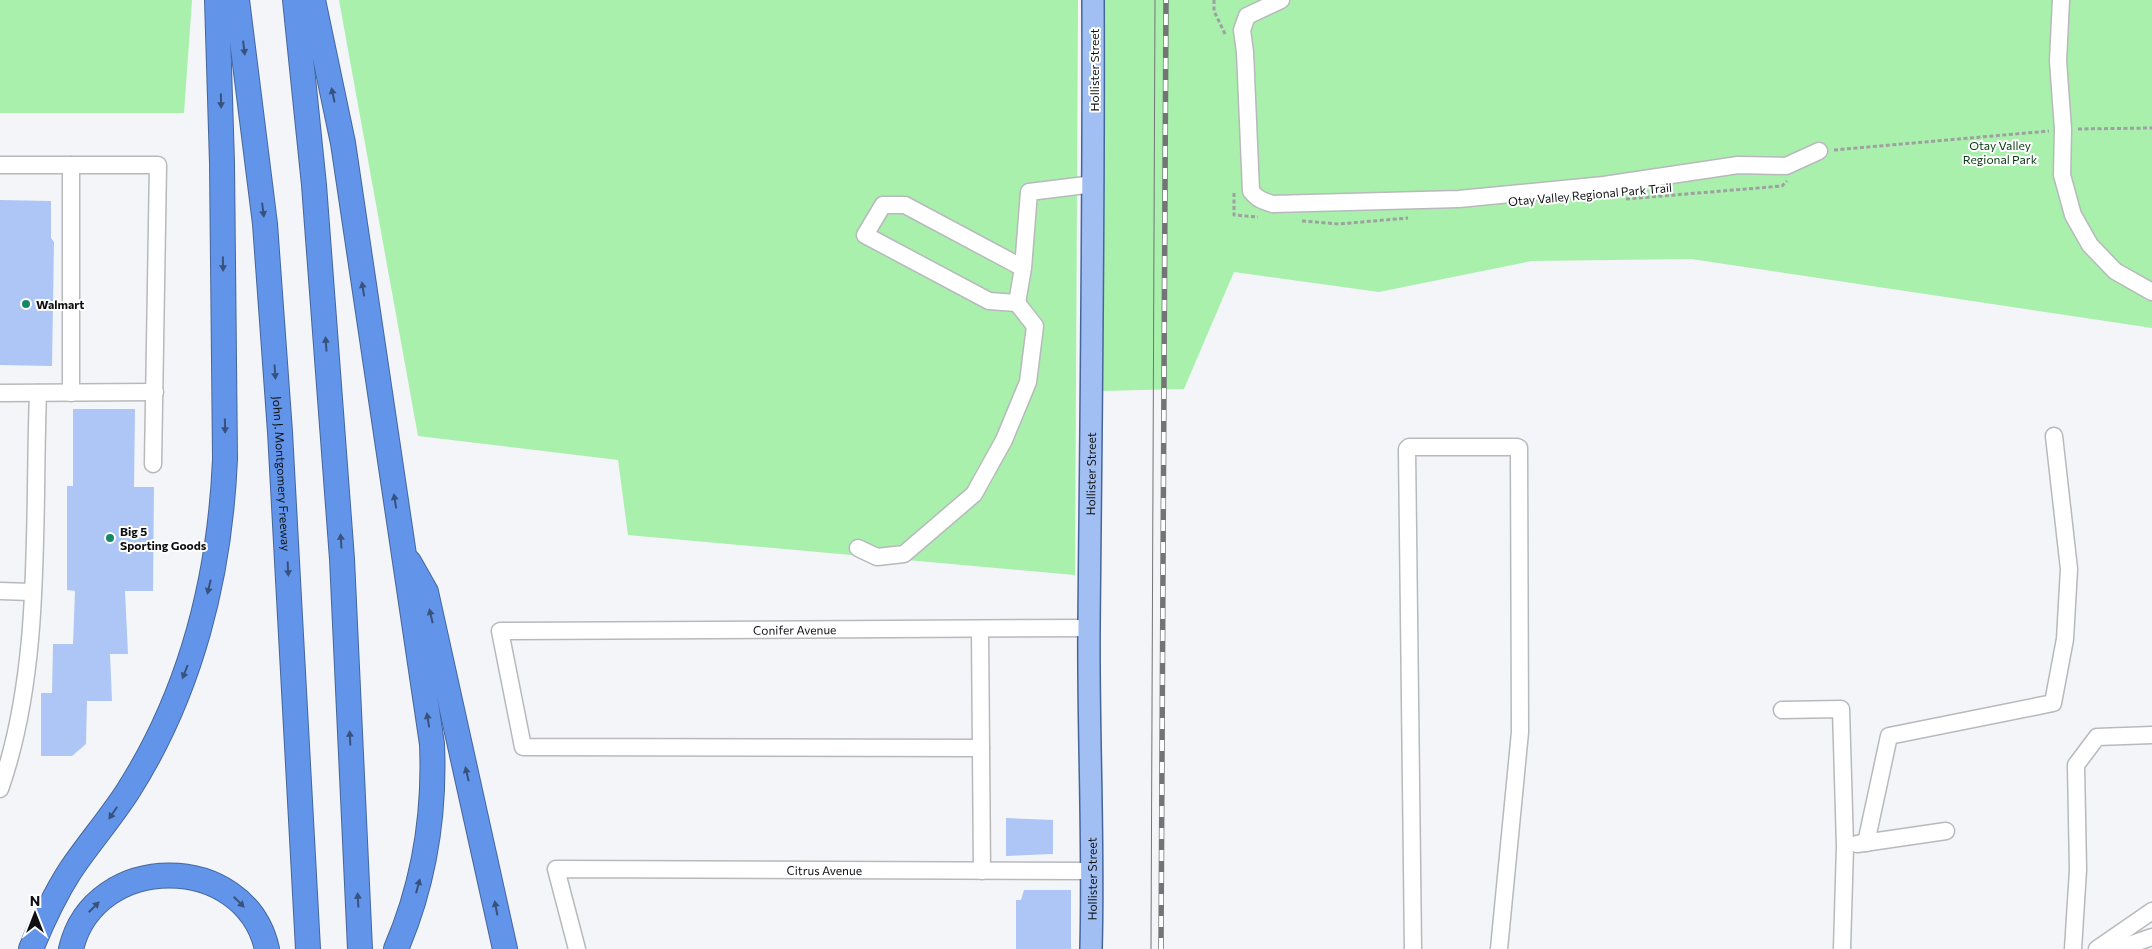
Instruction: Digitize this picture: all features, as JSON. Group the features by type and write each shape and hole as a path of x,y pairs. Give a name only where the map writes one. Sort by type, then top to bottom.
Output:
{"highway":[{"path":"31,949 44,916 71,870 128,790 168,717 200,626 216,557 223,508 225,459 222,163 217,0"},
{"name":"John J. Montgomery Freeway","path":"237,0 265,234 280,442 308,949"},
{"path":"295,0 314,185 342,559 360,949"},
{"path":"313,0 342,143 432,744 433,768 428,837 423,866 416,894 396,949"},
{"path":"402,550 426,592 505,949"},
{"path":"70,949 73,938 89,910 114,889 146,876 185,876 215,884 234,897 252,915 267,949"}],"main road":[{"name":"Hollister Street","path":"1091,949 1093,871 1089,628 1094,0"}],"street":[{"path":"1280,0 1247,16 1242,30 1245,52 1251,191 1256,197 1273,204 1468,198 1604,185 1738,165 1786,166 1819,151"},
{"path":"2061,0 2058,61 2063,129 2062,174 2073,215 2090,245 2115,271 2152,292"},
{"path":"0,165 158,165 153,464"},
{"path":"71,165 71,393"},
{"path":"1016,302 1024,268 1029,192 1094,184"},
{"path":"858,548 877,557 904,554 974,494 1004,440 1028,382 1035,326 1016,302 989,301 865,235 883,205 905,205 1024,268"},
{"path":"0,393 155,392"},
{"path":"1,786 17,726 32,626 38,393"},
{"path":"1866,843 1888,736 2053,703 2065,639 2070,569 2054,436"},
{"path":"1412,949 1406,449 1410,447 1517,446 1519,448 1520,732 1499,949"},
{"path":"0,591 32,592"},
{"name":"Conifer Avenue","path":"981,748 524,747 500,632 1089,628"},
{"path":"980,630 982,871"},
{"path":"1782,710 1841,709 1845,846 1842,949"},
{"path":"2073,949 2078,870 2076,765 2097,737 2152,735"},
{"path":"1845,846 1946,831"},
{"name":"Citrus Avenue","path":"577,949 556,869 1093,871"},
{"path":"2097,949 2152,911"},
{"path":"2117,949 2152,937"}],"path":[{"path":"1214,0 1214,11 1227,37"},
{"path":"1819,151 2063,129 2152,128"},
{"name":"Otay Valley Regional Park Trail","path":"1625,200 1782,186 1788,180"},
{"path":"1234,187 1234,215 1263,218"},
{"path":"1301,221 1339,224 1418,217"}],"green space":[{"path":"0,0 192,0 184,113 0,113"},
{"path":"339,0 1078,0 1075,575 628,535 618,460 418,436"},
{"name":"Otay Valley Regional Park","path":"1103,0 2152,0 2152,328 1691,259 1532,261 1379,292 1234,272 1184,389 1101,391"}],"building":[{"name":"Walmart","path":"0,200 51,201 51,238 54,242 52,366 0,365"},
{"path":"73,409 135,409 134,487 154,487 153,591 125,591 128,654 110,654 112,701 87,701 86,744 72,756 41,756 41,693 52,693 53,644 73,644 75,591 67,590 67,486 73,486"},
{"path":"1006,818 1053,820 1053,854 1006,856"},
{"path":"1024,890 1071,890 1071,949 1016,949 1016,900 1021,900"}],"tram line":[{"path":"1151,949 1155,0"}],"railway":[{"path":"1161,949 1166,0"}],"place":[{"name":"Walmart","path":"26,304"},
{"name":"Big 5 Sporting Goods","path":"110,538"}]}
